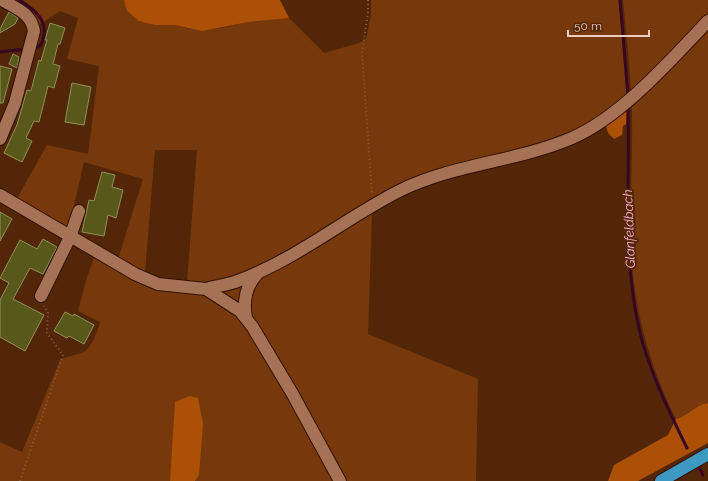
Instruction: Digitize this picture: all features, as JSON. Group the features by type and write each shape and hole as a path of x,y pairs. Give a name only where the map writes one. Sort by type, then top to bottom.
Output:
{"highway":[{"path":"660,481 708,454"}],"street":[{"path":"0,139 16,103 34,31 32,21 25,14 2,0"},
{"path":"0,195 70,237 148,280 172,286 206,289 235,282 259,272 400,191 428,179 533,151 571,138 597,125 619,108 708,21"},
{"path":"41,296 70,237 79,211"},
{"path":"246,318 245,296 249,284 259,272"},
{"path":"206,289 231,304 246,318 292,393 340,481"}],"path":[{"path":"368,0 368,12 362,53 373,206"},
{"path":"20,481 62,355 47,333 48,312 41,296"}],"shaded area":[{"path":"10,0 124,0 124,2 155,25 174,25 190,29 221,28 249,22 289,18 324,53 359,43 366,39 371,15 371,0 618,0 623,38 627,106 605,126 579,140 422,185 372,213 368,334 478,379 476,481 195,481 199,475 170,478 170,481 0,481 0,442 22,452 60,360 84,352 90,346 94,338 100,322 78,311 87,277 98,247 118,259 143,179 84,162 68,231 16,200 47,145 88,154 99,66 67,59 78,18 60,11 39,25 9,107 34,23","holes":["155,150 197,150 187,283 156,278 145,273"]},
{"path":"124,0 280,0 289,18 249,22 202,31 174,25 155,25 139,21 127,11"},
{"path":"623,0 708,0 708,403 699,406 676,419 661,385 648,349 635,293 631,252 632,113"},
{"path":"627,106 626,124 623,126 622,135 614,139 608,133 606,126"},
{"path":"190,396 198,398 203,424 199,475 195,481 170,481 175,402"},
{"path":"708,403 708,443 638,481 608,481 614,465 668,435 676,419 703,404"}],"building":[{"path":"9,12 18,18 15,24 0,33 0,29"},
{"path":"50,23 65,28 60,44 58,44 53,64 60,66 54,88 48,86 39,122 34,121 26,138 32,141 22,162 4,153 17,125 27,90 31,91 39,60 41,61 47,40 45,40"},
{"path":"13,54 19,57 17,68 9,64"},
{"path":"0,66 12,69 3,103 0,103"},
{"path":"72,83 91,87 84,125 65,122"},
{"path":"102,172 115,175 112,187 123,190 116,218 108,215 104,236 82,232 89,200 94,201"},
{"path":"0,212 12,219 0,241"},
{"path":"43,239 57,247 43,274 30,268 13,299 44,315 25,351 0,337 0,300 9,283 0,278 20,240 37,249"},
{"path":"65,312 73,316 74,314 94,325 84,344 69,336 67,338 54,331"}],"waterway":[{"path":"19,0 35,11 44,27 42,42 39,46 32,49"},
{"name":"Glanfeldbach","path":"620,0 628,96"},
{"path":"0,52 26,49"},
{"name":"Glanfeldbach","path":"628,106 628,220 634,305 640,333 649,363 660,392 687,448"},
{"name":"Glanfeldbach","path":"700,469 703,475"}]}
